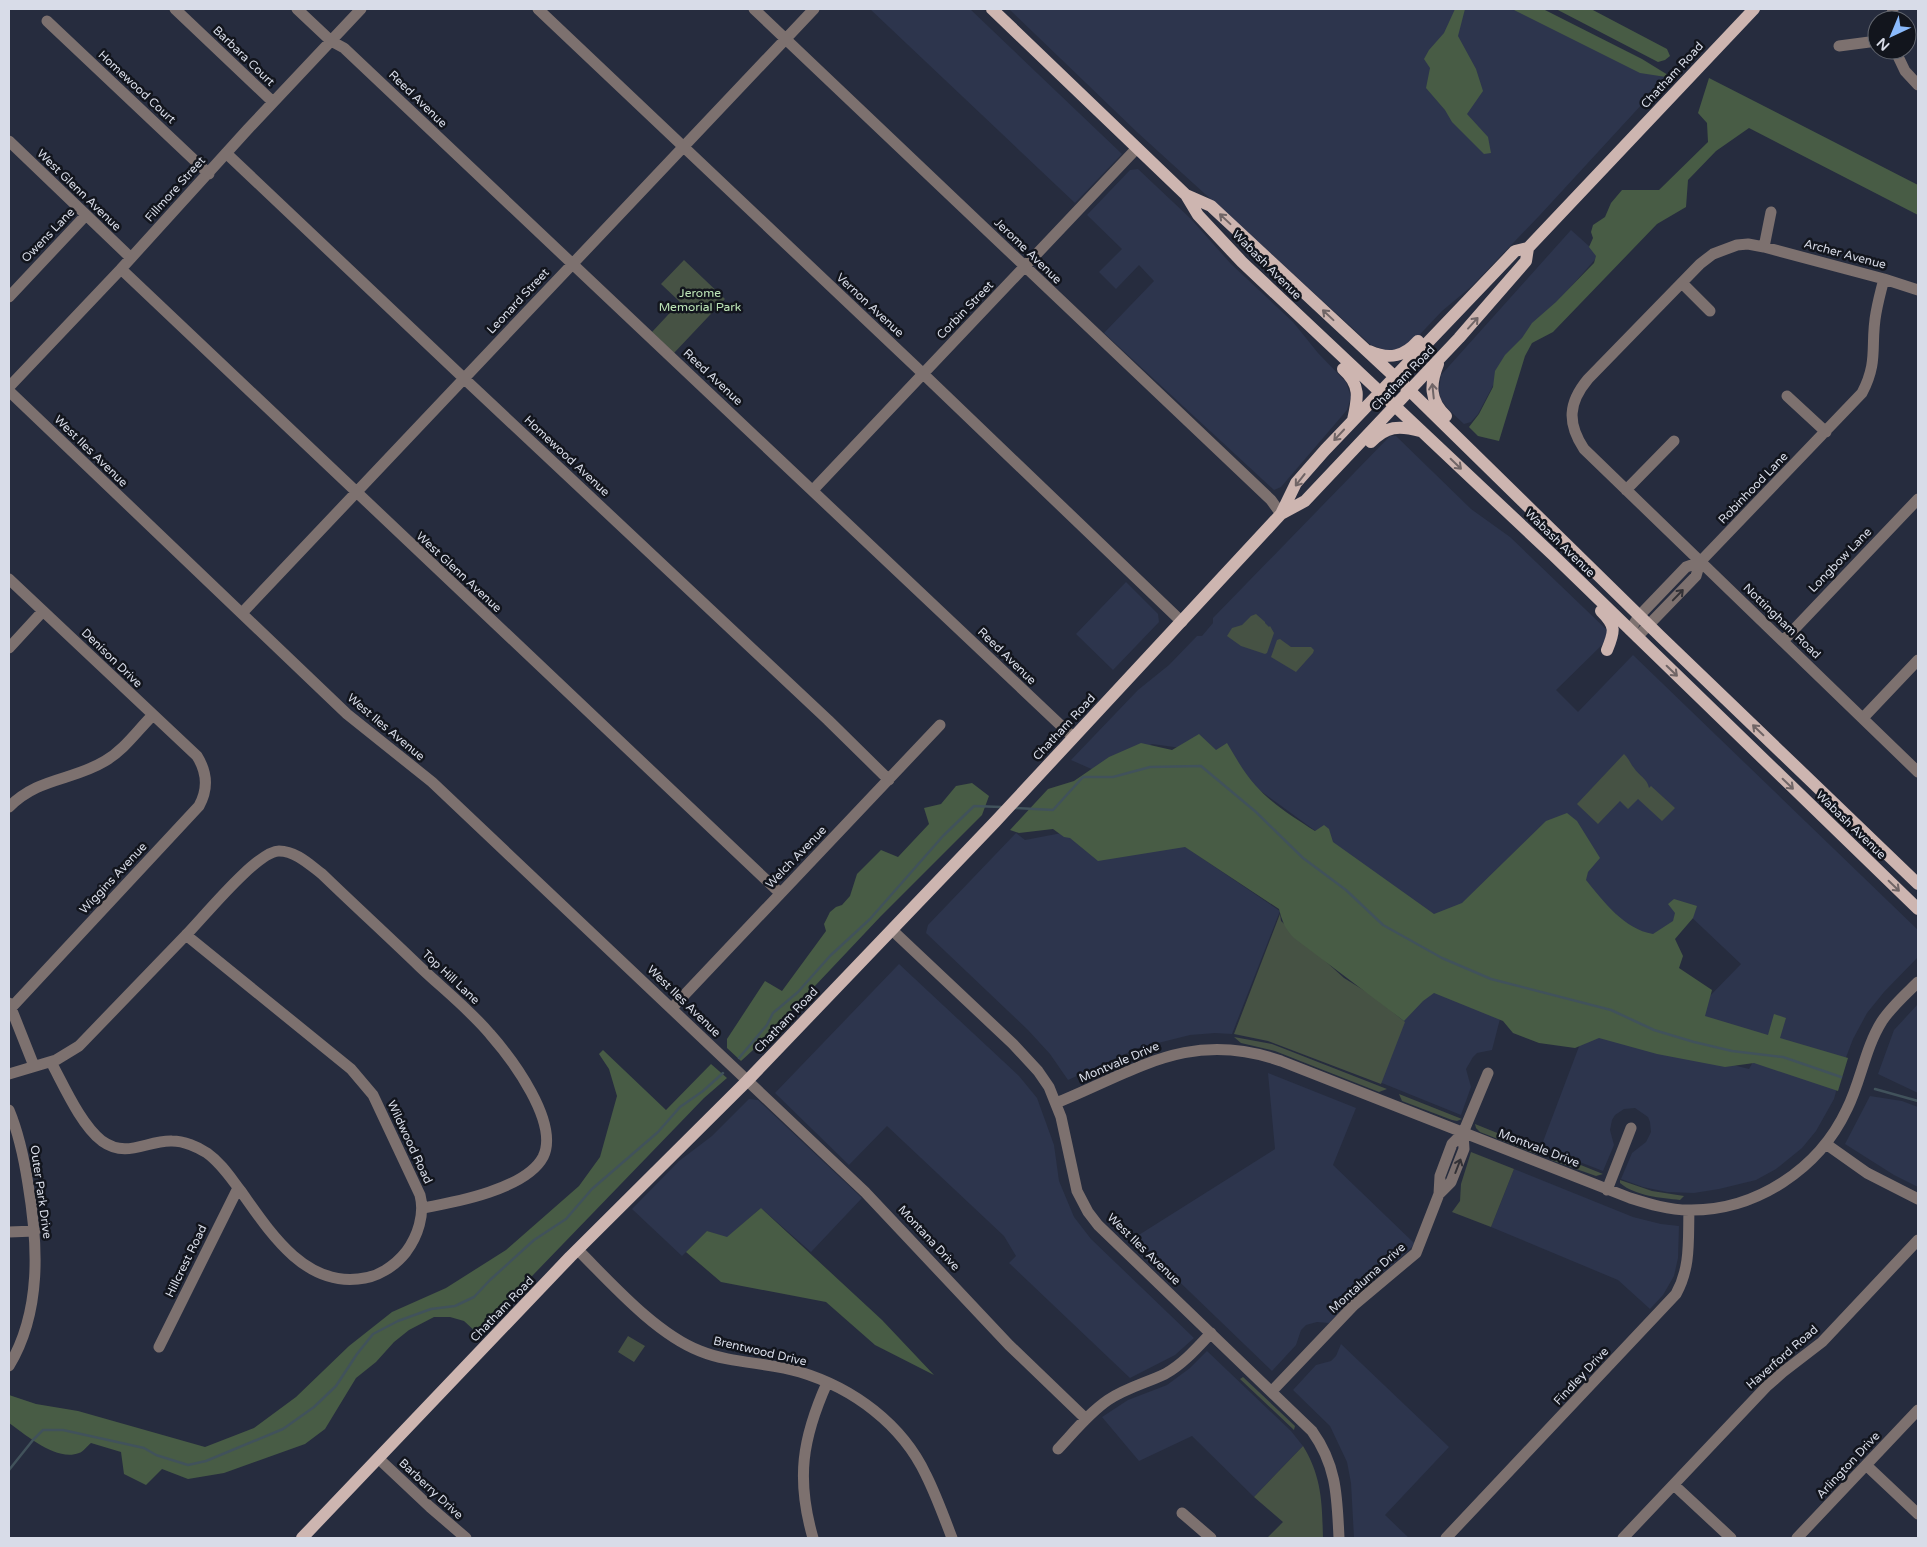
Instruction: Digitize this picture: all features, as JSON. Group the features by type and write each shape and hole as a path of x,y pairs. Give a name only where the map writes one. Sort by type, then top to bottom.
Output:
{"main road":[{"name":"Wabash Avenue","path":"992,9 1186,196 1198,215 1242,262 1553,555 1918,909"},
{"name":"Chatham Road","path":"302,1538 578,1250 747,1081 995,822 1281,514 1296,484 1353,420 1515,251 1528,248 1754,9"},
{"name":"Wabash Avenue","path":"1186,196 1211,206 1409,390 1639,616 1918,884"},
{"name":"Chatham Road","path":"1281,514 1305,501 1476,320 1526,261 1528,248"},
{"path":"1364,348 1379,355 1392,356 1409,351 1446,313 1460,308"},
{"path":"1317,333 1322,348 1352,377 1357,394 1353,420"},
{"path":"1440,358 1431,388 1436,404 1525,493 1542,520"},
{"path":"1312,493 1335,478 1381,432 1400,428 1420,431"},
{"path":"1553,555 1566,578 1611,621 1613,634 1607,650"}],"street":[{"name":"Barbara Court","path":"175,9 273,102"},
{"name":"Reed Avenue","path":"297,9 331,41 344,48 1073,737"},
{"name":"Fillmore Street","path":"9,387 121,269 273,102 361,9"},
{"name":"Vernon Avenue","path":"538,9 1182,622"},
{"name":"Jerome Avenue","path":"754,9 1267,496 1281,514"},
{"name":"Leonard Street","path":"242,613 814,9"},
{"name":"Homewood Court","path":"47,21 209,174"},
{"path":"1839,46 1867,42"},
{"path":"1899,60 1905,71 1918,85"},
{"name":"West Glenn Avenue","path":"9,141 131,258"},
{"name":"Corbin Street","path":"813,490 1137,148"},
{"name":"Homewood Avenue","path":"226,153 821,713 889,780"},
{"path":"1764,247 1771,212"},
{"name":"Owens Lane","path":"9,296 86,215"},
{"name":"Archer Avenue","path":"1682,283 1700,264 1727,248 1748,244 1884,279 1918,290"},
{"name":"West Glenn Avenue","path":"121,269 780,893"},
{"name":"Robinhood Lane","path":"1634,633 1639,616 1686,567 1700,562 1862,393 1870,378 1874,359 1876,314 1884,279"},
{"path":"1682,283 1710,311"},
{"name":"Nottingham Road","path":"1682,283 1588,379 1576,395 1573,404 1572,422 1577,438 1584,449 1918,772"},
{"name":"West Iles Avenue","path":"9,391 347,714 432,782 747,1081"},
{"path":"1787,396 1826,432"},
{"path":"1626,490 1674,441"},
{"name":"Longbow Lane","path":"1782,641 1918,499"},
{"name":"Robinhood Lane","path":"1634,633 1649,625 1696,576 1700,562"},
{"name":"Denison Drive","path":"9,579 196,756"},
{"path":"9,648 43,611"},
{"path":"1863,718 1918,660"},
{"path":"9,807 26,791 106,761 124,746 152,716"},
{"name":"Welch Avenue","path":"672,1008 940,725"},
{"name":"Wiggins Avenue","path":"10,1005 200,806 206,786 203,766 196,756"},
{"name":"Top Hill Lane","path":"186,935 256,862 272,852 286,852 305,861 322,874 489,1032 517,1070 543,1116 547,1138 543,1156 529,1173 511,1183 455,1202 424,1208"},
{"name":"West Iles Avenue","path":"892,930 1028,1060 1049,1087 1064,1126 1077,1191 1088,1212 1107,1234 1312,1431 1328,1457 1334,1476 1337,1492 1339,1538"},
{"path":"9,1074 51,1062 78,1046 186,935"},
{"name":"Wildwood Road","path":"186,935 352,1069 360,1078 373,1095 385,1118 418,1188 424,1208"},
{"name":"Montvale Drive","path":"1056,1103 1157,1059 1188,1051 1226,1049 1252,1053 1274,1059 1607,1190 1656,1206 1689,1210 1706,1209 1741,1202 1767,1191 1801,1170 1826,1144 1848,1109 1883,1020 1918,982"},
{"path":"10,1005 34,1066"},
{"path":"51,1062 85,1124 103,1142 127,1150 173,1140 190,1145 209,1155 228,1173 267,1227 286,1249 310,1268 323,1275 335,1279 364,1279 386,1270 407,1251 414,1238 424,1208"},
{"name":"Montaluma Drive","path":"1272,1391 1354,1305 1410,1260 1416,1253 1439,1194 1440,1176 1452,1144 1463,1133 1488,1073"},
{"name":"Montana Drive","path":"747,1081 890,1217 1009,1345 1086,1419"},
{"name":"Outer Park Drive","path":"9,1110 22,1148 35,1231 36,1271 32,1298 23,1334 9,1366"},
{"path":"1607,1190 1631,1128"},
{"path":"1826,1144 1867,1173 1918,1200"},
{"name":"Hillcrest Road","path":"159,1347 238,1188"},
{"name":"Findley Drive","path":"1446,1538 1676,1294 1685,1274 1688,1258 1689,1210"},
{"path":"9,1232 35,1231"},
{"name":"Haverford Road","path":"1623,1538 1766,1387 1822,1342 1918,1240"},
{"name":"Brentwood Drive","path":"578,1250 654,1322 699,1350 736,1362 799,1372 853,1395 879,1414 906,1443 926,1474 952,1538"},
{"path":"1058,1449 1093,1412 1118,1393 1165,1373 1176,1366 1190,1356 1211,1333"},
{"path":"813,1538 803,1496 803,1472 808,1436 827,1383"},
{"name":"Arlington Drive","path":"1797,1538 1918,1410"},
{"name":"Barberry Drive","path":"378,1458 430,1508 466,1538"},
{"path":"1866,1465 1918,1514"},
{"path":"1674,1485 1731,1538"},
{"path":"1182,1513 1211,1538"}],"shaded area":[{"path":"870,9 970,9 1122,154 1075,203"},
{"path":"1009,9 1534,9 1667,77 1472,286 1442,311 1408,347 1388,351 1371,345 1138,133"},
{"path":"1138,169 1191,219 1231,264 1293,322 1318,353 1346,382 1351,397 1347,410 1281,487 1274,490 1104,333 1154,281 1139,265 1116,289 1099,272 1122,249 1087,215 1130,170"},
{"path":"1571,230 1599,255 1561,298 1497,378 1478,414 1471,422 1464,424 1441,400 1439,390 1441,375"},
{"path":"1390,436 1396,436 1471,509 1510,537 1608,631 1605,642 1556,690 1578,712 1633,655 1918,930 1918,957 1884,992 1867,1013 1853,1039 1845,1060 1700,1023 1705,1001 1741,964 1686,912 1644,957 1451,930 1247,781 1196,750 1152,744 1096,771 1071,760 1138,690 1169,665 1197,636 1202,636 1213,623 1213,618"},
{"path":"1126,582 1158,614 1159,622 1113,670 1076,634"},
{"path":"1067,832 1184,846 1280,911 1232,1034 1190,1035 1138,1048 1068,1080 1050,1054 1028,1030 926,933 928,925 1016,833 1025,840"},
{"path":"899,964 1019,1076 1037,1098 1054,1145 1059,1181 1074,1217 1091,1239 1194,1338 1175,1355 1130,1378 1009,1263 1016,1256 1004,1236 887,1126 849,1165 775,1093"},
{"path":"1415,980 1501,1015 1492,1050 1477,1053 1466,1069 1471,1087 1461,1115 1377,1081"},
{"path":"1918,1004 1918,1093 1878,1074 1894,1030"},
{"path":"1586,1028 1749,1069 1754,1060 1837,1088 1834,1099 1816,1131 1802,1148 1776,1169 1756,1180 1694,1193 1667,1192 1643,1187 1621,1179 1632,1153 1646,1142 1651,1132 1648,1117 1635,1108 1624,1109 1615,1115 1612,1120 1610,1130 1614,1145 1603,1171 1541,1147"},
{"path":"1268,1073 1356,1108 1333,1165 1414,1243 1393,1264 1354,1296 1329,1323 1317,1322 1306,1325 1301,1330 1296,1345 1272,1371 1134,1238 1275,1149"},
{"path":"1870,1096 1902,1101 1918,1107 1918,1187 1894,1175 1845,1144"},
{"path":"749,1099 758,1100 862,1198 811,1252 761,1208 727,1238 707,1231 682,1256 632,1209 679,1161 712,1136"},
{"path":"1514,1169 1633,1217 1679,1226 1678,1258 1674,1276 1663,1295 1650,1309 1618,1280 1491,1227"},
{"path":"1341,1344 1449,1447 1385,1515 1409,1538 1354,1538 1351,1483 1347,1462 1330,1426 1293,1390 1316,1365 1331,1361 1336,1356"},
{"path":"1207,1351 1291,1431 1303,1446 1254,1497 1192,1436 1139,1461 1102,1417 1128,1400 1167,1385 1190,1368"}],"green space":[{"path":"1455,9 1465,9 1458,36 1476,69 1483,91 1467,114 1488,137 1491,153 1484,154 1452,122 1445,110 1426,88 1430,68 1424,59 1429,50 1444,33"},
{"path":"1512,9 1543,9 1642,59 1668,75 1666,77 1640,73"},
{"path":"1556,9 1591,9 1667,49 1670,56 1658,62"},
{"path":"1709,78 1918,185 1918,215 1749,128 1716,151 1688,180 1686,207 1657,224 1553,332 1532,343 1525,356 1499,441 1478,436 1469,427 1479,414 1493,387 1495,371 1505,355 1522,338 1532,323 1556,302 1594,263 1596,256 1589,247 1593,238 1591,232 1593,225 1605,217 1611,203 1622,190 1659,190 1708,142 1707,123 1698,113"},
{"name":"Jerome Memorial Park","path":"684,260 725,299 674,353 652,332 680,302 661,284"},
{"path":"1256,614 1270,626 1274,633 1265,654 1241,646 1227,636 1232,628 1242,625 1251,616"},
{"path":"1280,639 1291,647 1311,647 1314,650 1296,672 1271,657 1277,640"},
{"path":"1199,734 1216,750 1227,743 1248,776 1269,799 1315,831 1324,825 1329,829 1333,842 1434,914 1462,903 1546,821 1567,813 1577,821 1600,858 1588,872 1586,880 1607,905 1624,921 1633,927 1653,934 1673,921 1675,913 1668,904 1674,899 1697,906 1693,918 1675,939 1683,956 1679,968 1712,990 1705,1016 1768,1035 1774,1014 1786,1018 1780,1038 1848,1058 1838,1091 1754,1063 1725,1067 1657,1054 1599,1038 1575,1048 1539,1043 1513,1033 1503,1021 1434,993 1423,1001 1404,1021 1294,938 1284,925 1279,909 1185,847 1098,861 1070,838 1064,837 1053,829 1019,833 1010,830 1048,789 1074,781 1109,757 1141,743 1172,750"},
{"path":"1624,754 1636,771 1647,782 1649,788 1651,786 1675,808 1662,821 1638,799 1628,809 1620,801 1598,824 1577,804"},
{"path":"972,783 989,796 982,815 881,916 763,1041 741,1061 727,1048 727,1039 765,981 782,991 826,931 824,924 830,912 842,905 850,896 857,874 881,850 898,857 929,824 924,808 941,804 956,786"},
{"path":"1280,914 1281,921 1344,978 1373,996 1405,1022 1381,1084 1268,1041 1234,1034"},
{"path":"1234,1037 1272,1044 1387,1089 1379,1092 1275,1051 1241,1043"},
{"path":"603,1050 666,1110 711,1064 727,1078 704,1098 477,1333 464,1321 450,1317 434,1317 409,1330 394,1342 376,1362 356,1378 325,1429 305,1444 224,1473 188,1479 162,1469 146,1485 124,1474 121,1452 91,1443 79,1453 61,1454 42,1446 9,1423 9,1395 36,1404 78,1411 205,1447 254,1428 296,1397 349,1346 392,1312 446,1288 506,1250 579,1186 600,1157 617,1096 609,1069 599,1054"},
{"path":"1399,1094 1462,1119 1452,1120 1402,1101"},
{"path":"1475,1124 1540,1150 1536,1154 1480,1132"},
{"path":"1471,1152 1514,1169 1491,1227 1452,1212 1460,1201 1461,1184"},
{"path":"1551,1153 1603,1174 1596,1176 1551,1160"},
{"path":"1620,1180 1652,1191 1684,1196 1680,1200 1649,1196 1633,1191 1620,1183"},
{"path":"761,1208 882,1320 934,1375 875,1345 826,1302 721,1282 686,1252 707,1231 727,1237"},
{"path":"628,1336 645,1346 634,1362 618,1352"},
{"path":"1243,1377 1295,1426 1294,1430 1240,1379"},
{"path":"1303,1446 1314,1469 1320,1490 1323,1538 1267,1538 1283,1522 1254,1497"}],"waterway":[{"path":"1014,808 1053,810 1083,777 1113,777 1150,767 1201,766 1256,812 1303,858 1346,890 1383,925 1442,958 1491,979 1611,1010 1654,1030 1694,1042 1732,1051 1783,1057 1841,1077"},
{"path":"739,1058 767,1025 773,1013 798,992 830,956 870,919 943,836 974,806 1001,807"},
{"path":"9,1470 43,1430 63,1430 144,1448 156,1455 188,1465 206,1461 283,1429 314,1407 336,1386 373,1334 398,1321 431,1309 455,1306 474,1297 534,1240 566,1219 592,1189 658,1132 680,1107 703,1091 723,1073"},
{"path":"1875,1089 1918,1101"}]}
